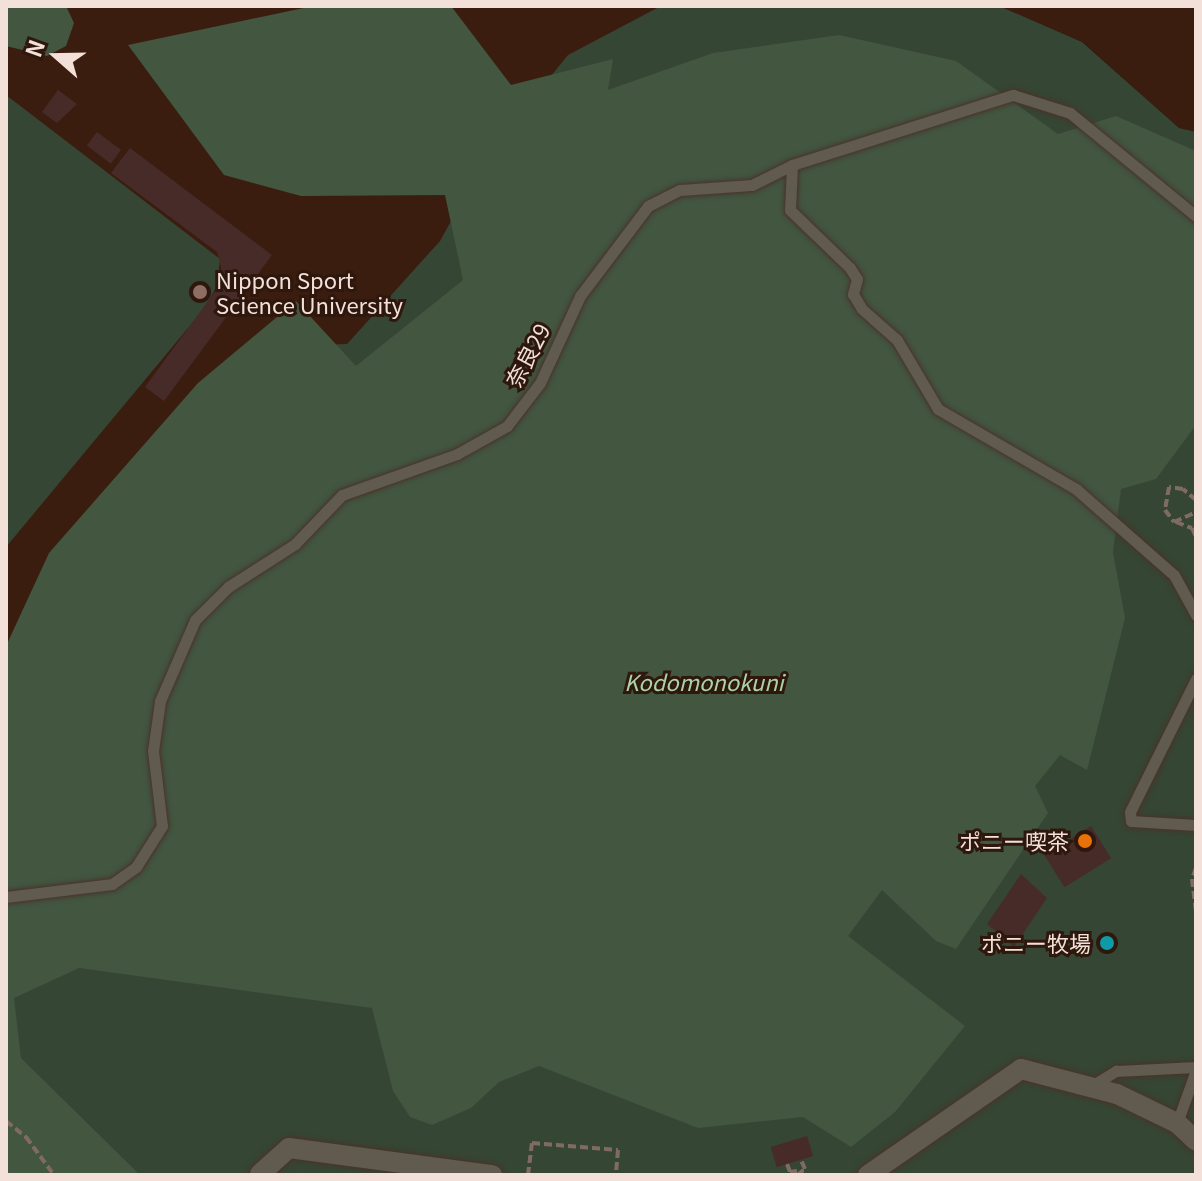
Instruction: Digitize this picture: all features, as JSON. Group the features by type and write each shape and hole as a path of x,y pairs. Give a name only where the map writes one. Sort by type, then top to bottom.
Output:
{"street":[{"path":"868,1175 1021,1069 1089,1087 1177,1123 1196,1141"},
{"path":"260,1174 289,1148 492,1175"}],"lane":[{"name":"奈良29","path":"6,897 112,884 136,867 162,826 153,751 160,701 195,620 228,587 295,544 342,495 457,454 507,426 540,383 580,296 648,206 680,190 752,185 792,165 1013,95 1070,113 1196,216"},
{"path":"792,165 790,210 850,268 857,279 853,294 862,309 897,340 938,409 1076,489 1174,575 1196,615"},
{"path":"1196,679 1130,812 1131,821 1196,825"},
{"path":"1089,1087 1116,1071 1196,1068 1177,1123"}],"path":[{"path":"1196,500 1183,489 1169,487 1165,510 1174,522 1192,528 1196,537"},
{"path":"1174,522 1196,512"},
{"path":"1196,868 1192,879 1196,912"},
{"path":"6,1121 26,1137 54,1175"},
{"path":"528,1175 532,1143 618,1150 616,1175"},
{"path":"787,1164 790,1172 797,1173 805,1169 801,1160"}],"shaded area":[{"name":"Nippon Sport Science University","path":"6,6 663,6 495,145 440,241 347,344 6,674"},
{"path":"999,6 1196,6 1196,132 1179,128 1083,42"}],"green space":[{"path":"6,6 66,6 74,23 66,46 47,56 6,46"},
{"name":"Kodomonokuni","path":"313,6 451,6 511,85 613,59 608,90 713,53 839,35 956,61 1058,134 1116,116 1196,151 1196,425 1156,479 1121,489 1113,552 1125,618 1087,770 1060,755 1035,786 1048,813 956,949 936,941 882,890 848,936 965,1026 895,1112 851,1147 803,1117 698,1128 539,1066 499,1082 471,1108 432,1125 410,1117 393,1091 372,1008 79,968 14,998 21,1058 140,1175 6,1175 6,646 49,553 198,383 296,301 356,366 463,280 445,195 301,196 224,175 128,45"},
{"name":"Kodomonokuni","path":"661,6 999,6 1082,42 1179,128 1196,132 1196,1175 6,1175 6,672 288,346 347,344 440,241 489,152 568,55"},
{"path":"6,95 220,259 217,286 203,310 6,547"}],"building":[{"path":"58,90 77,104 57,123 42,112"},
{"path":"97,132 121,150 111,164 87,146"},
{"path":"130,148 272,255 164,401 145,387 219,286 221,267 217,252 111,173"},
{"name":"ポニー喫茶","path":"1091,826 1111,858 1064,887 1044,855"},
{"path":"1021,874 1047,898 1014,947 987,924"},
{"path":"807,1136 813,1156 777,1167 771,1147"}],"place":[{"name":"Nippon Sport Science University","path":"200,292"},
{"name":"ポニー喫茶","path":"1085,841"},
{"name":"ポニー牧場","path":"1107,943"}]}
